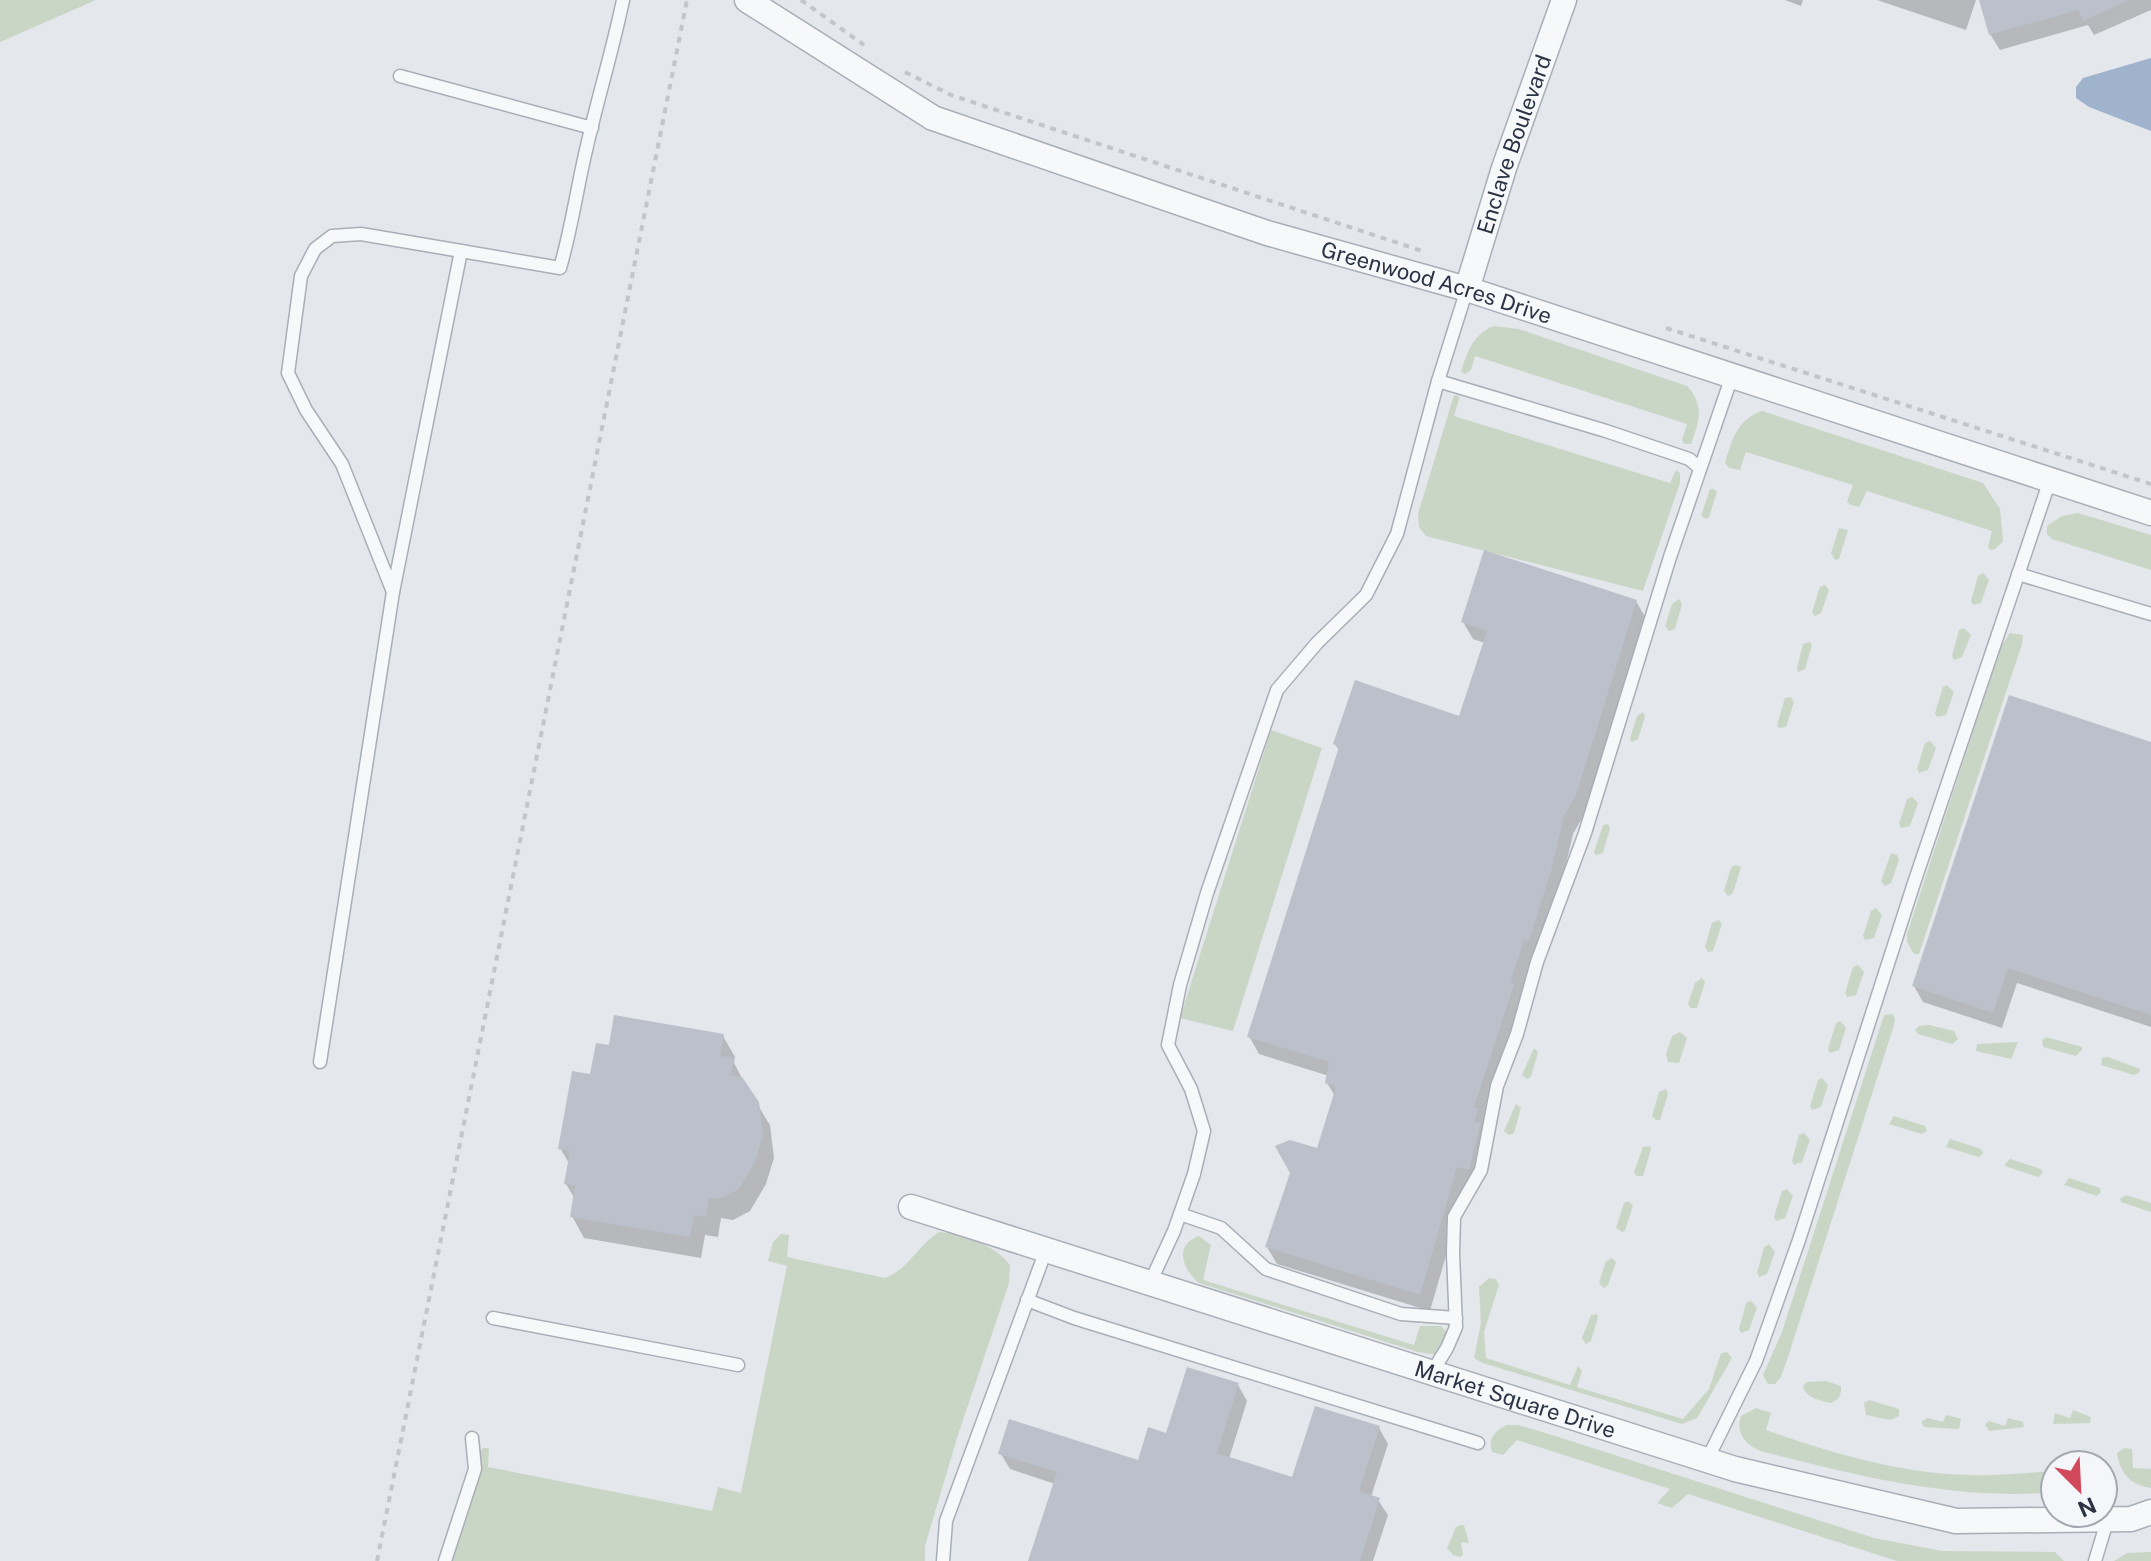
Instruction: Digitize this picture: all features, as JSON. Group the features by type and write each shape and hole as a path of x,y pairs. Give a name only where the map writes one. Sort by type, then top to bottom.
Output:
{"street":[{"name":"Greenwood Acres Drive","path":"747,0 933,118 1267,233 1467,289 2151,513"},
{"name":"Enclave Boulevard","path":"1467,289 1504,168 1564,0"},
{"name":"Market Square Drive","path":"911,1207 1735,1469 1956,1521 2130,1516"},
{"path":"2130,1516 2151,1534"}],"lane":[{"path":"393,592 342,464 306,410 288,373 301,276 315,249 332,236 361,234 560,268 623,0"},
{"path":"400,76 592,128"},
{"path":"320,1062 393,592 461,251"},
{"path":"1150,1283 1180,1214 1204,1131 1191,1089 1168,1045 1180,985 1207,893 1277,690 1317,643 1366,595 1397,534 1438,381 1467,289"},
{"path":"1432,1372 1456,1327 1454,1217 1481,1170 1497,1086 1517,1034 1537,962 1585,833 1670,557 1732,376"},
{"path":"1438,381 1606,431 1689,459 1700,468"},
{"path":"1707,1460 1756,1361 1799,1240 1914,883 2050,480"},
{"path":"2018,574 2151,614"},
{"path":"1180,1214 1221,1228 1266,1269 1401,1314 1456,1318"},
{"path":"943,1561 946,1521 1046,1250"},
{"path":"1027,1300 1088,1323 1478,1443"},
{"path":"493,1318 738,1365"},
{"path":"445,1561 475,1469 472,1438"},
{"path":"2095,1561 2130,1516"}],"path":[{"path":"377,1561 687,0"},
{"path":"801,0 865,47"},
{"path":"903,71 951,95 1437,256"},
{"path":"1665,328 2151,484"}],"green space":[{"path":"0,0 96,0 0,42"},
{"path":"1494,326 1519,329 1687,386 1696,400 1699,414 1691,444 1684,444 1682,440 1687,424 1475,356 1471,370 1465,374 1461,372 1476,339"},
{"path":"1454,395 1460,396 1454,416 1670,483 1676,470 1680,473 1680,483 1643,591 1426,536 1419,527 1418,514"},
{"path":"1762,411 1983,483 2000,509 2003,541 1991,550 1988,547 1992,531 1867,491 1859,507 1851,505 1847,502 1853,485 1746,452 1740,470 1729,468 1725,463 1737,431"},
{"path":"1710,489 1717,492 1706,519 1701,516"},
{"path":"2078,513 2151,535 2151,570 2052,539 2047,534 2047,526 2062,516"},
{"path":"1839,528 1848,530 1839,559 1835,560 1831,553"},
{"path":"1983,573 1989,580 1981,603 1973,605 1971,601 1978,576"},
{"path":"1825,585 1829,590 1821,613 1815,616 1812,612 1820,587"},
{"path":"1679,599 1682,604 1675,629 1669,631 1665,626 1672,604"},
{"path":"1964,628 1971,635 1962,657 1954,660 1952,656 1959,630"},
{"path":"2010,633 2023,635 2022,644 1919,954 1914,954 1907,942 1907,934 2000,648"},
{"path":"1810,642 1812,645 1805,669 1798,672 1803,644"},
{"path":"1947,685 1954,692 1946,715 1937,717 1935,713 1943,687"},
{"path":"1791,697 1794,702 1786,727 1779,728 1777,725 1785,698"},
{"path":"1643,712 1645,717 1638,739 1632,742 1630,739 1637,716"},
{"path":"1271,730 1322,748 1233,1031 1180,1018"},
{"path":"1930,741 1936,748 1928,770 1919,773 1917,769 1925,743"},
{"path":"1912,797 1918,803 1910,826 1901,828 1899,824 1907,799"},
{"path":"1608,824 1610,828 1603,853 1596,855 1594,852 1603,825"},
{"path":"1891,853 1897,855 1899,860 1891,883 1885,886 1881,881"},
{"path":"1735,865 1741,867 1733,893 1728,896 1724,891 1731,868"},
{"path":"1876,908 1882,915 1874,938 1865,940 1863,936 1871,911"},
{"path":"1719,920 1722,924 1713,951 1708,952 1705,947 1712,923"},
{"path":"1858,965 1864,972 1856,995 1847,997 1845,993 1853,967"},
{"path":"1702,978 1705,982 1697,1008 1691,1008 1688,1004 1695,983"},
{"path":"1892,1014 1894,1025 1789,1354 1781,1377 1775,1384 1768,1384 1763,1375 1782,1332 1884,1015"},
{"path":"1840,1021 1846,1028 1839,1050 1830,1053 1828,1049 1836,1023"},
{"path":"1929,1025 1954,1031 1958,1039 1952,1044 1918,1034 1915,1030 1919,1026"},
{"path":"1680,1032 1687,1038 1679,1063 1668,1062 1666,1054 1672,1036"},
{"path":"2046,1037 2082,1047 2082,1050 2076,1056 2043,1047 2042,1040"},
{"path":"2018,1042 2011,1059 1976,1051 1977,1044"},
{"path":"1534,1048 1538,1052 1531,1077 1527,1079 1522,1075"},
{"path":"2108,1057 2140,1069 2140,1072 2134,1075 2101,1065 2102,1058"},
{"path":"1822,1078 1828,1085 1821,1107 1812,1110 1810,1106 1818,1080"},
{"path":"1666,1089 1668,1094 1660,1120 1656,1120 1652,1116 1659,1092"},
{"path":"1516,1104 1521,1108 1514,1133 1509,1135 1504,1131"},
{"path":"1894,1116 1925,1126 1927,1131 1922,1134 1889,1124"},
{"path":"1804,1133 1810,1140 1802,1162 1794,1165 1792,1161 1799,1135"},
{"path":"1950,1139 1981,1149 1983,1153 1979,1157 1946,1147"},
{"path":"1650,1146 1643,1176 1637,1176 1634,1172 1643,1147"},
{"path":"2010,1159 2041,1169 2043,1173 2038,1177 2005,1166"},
{"path":"2069,1178 2100,1188 2101,1192 2097,1196 2064,1185"},
{"path":"1787,1189 1793,1196 1785,1218 1776,1221 1774,1217 1782,1191"},
{"path":"2126,1195 2151,1203 2151,1212 2121,1202 2120,1199"},
{"path":"1628,1201 1633,1205 1625,1231 1622,1232 1616,1228 1624,1203"},
{"path":"939,1232 978,1241 1010,1265 1009,1283 925,1546 925,1561 445,1561 483,1448 489,1448 488,1467 712,1511 718,1487 741,1493 787,1266 768,1261 773,1242 781,1234 789,1235 787,1257 885,1278 901,1269"},
{"path":"1199,1236 1211,1245 1203,1280 1414,1345 1420,1326 1441,1326 1447,1333 1438,1355 1418,1352 1199,1283 1185,1265 1183,1251 1191,1240"},
{"path":"1769,1244 1775,1252 1767,1274 1759,1277 1757,1273 1764,1247"},
{"path":"1612,1258 1616,1262 1604,1288 1599,1283 1606,1261"},
{"path":"1489,1278 1496,1279 1499,1285 1484,1332 1486,1358 1570,1385 1578,1366 1582,1371 1577,1387 1683,1419 1709,1389 1721,1353 1727,1352 1732,1358 1697,1418 1682,1424 1483,1363 1474,1358 1481,1323 1479,1287"},
{"path":"1751,1301 1757,1308 1749,1330 1741,1333 1739,1329 1746,1303"},
{"path":"1597,1314 1591,1341 1586,1344 1582,1338 1591,1315"},
{"path":"1826,1381 1841,1386 1839,1397 1831,1403 1810,1396 1803,1386 1807,1382"},
{"path":"1869,1400 1899,1409 1899,1416 1890,1420 1866,1415 1864,1403"},
{"path":"1756,1408 1771,1413 1766,1430 1891,1466 1969,1475 2039,1472 2039,1493 1944,1490 1872,1478 1764,1452 1744,1439 1740,1429 1741,1416"},
{"path":"2073,1410 2091,1417 2090,1423 2053,1424 2055,1413 2070,1418"},
{"path":"1946,1415 1961,1419 1959,1429 1924,1427 1921,1422 1927,1418 1943,1422"},
{"path":"2008,1418 2023,1422 2024,1427 1989,1431 1985,1424 1989,1421 2005,1426"},
{"path":"1507,1425 1549,1434 1874,1538 1942,1551 2055,1552 2064,1561 1897,1561 1688,1494 1672,1508 1657,1503 1670,1489 1517,1440 1503,1455 1492,1452 1494,1436"},
{"path":"2124,1448 2132,1449 2133,1468 2151,1469 2151,1488 2132,1481 2124,1473 2119,1452"},
{"path":"1464,1525 1469,1543 1461,1542 1463,1555 1460,1557 1447,1548 1456,1527"},
{"path":"2151,1552 2151,1561 2114,1561 2127,1553"}],"water":[{"path":"2151,58 2151,131 2089,107 2076,98 2076,87 2083,78"}],"building":[{"path":"1979,0 2129,0 2083,21 2078,10 1989,35"},
{"path":"1484,550 1637,600 1576,795 1564,816 1529,941 1524,940 1510,983 1514,984 1474,1108 1479,1109 1474,1122 1481,1122 1469,1170 1457,1167 1420,1295 1265,1247 1290,1173 1275,1146 1290,1140 1317,1148 1336,1087 1325,1083 1329,1062 1247,1037 1339,747 1333,744 1355,680 1459,716 1487,631 1461,622"},
{"path":"2009,695 2151,742 2151,1015 2008,968 1993,1013 1912,986"},
{"path":"614,1015 724,1034 720,1056 734,1058 731,1075 742,1077 759,1102 763,1135 755,1162 739,1189 720,1199 709,1197 706,1217 694,1215 690,1237 570,1217 575,1186 564,1184 570,1151 558,1149 572,1071 590,1074 596,1043 609,1045"},
{"path":"1187,1367 1239,1383 1217,1453 1292,1477 1315,1406 1380,1426 1359,1491 1380,1498 1360,1561 1028,1561 1057,1472 998,1454 1009,1419 1138,1460 1148,1427 1166,1433"}]}
